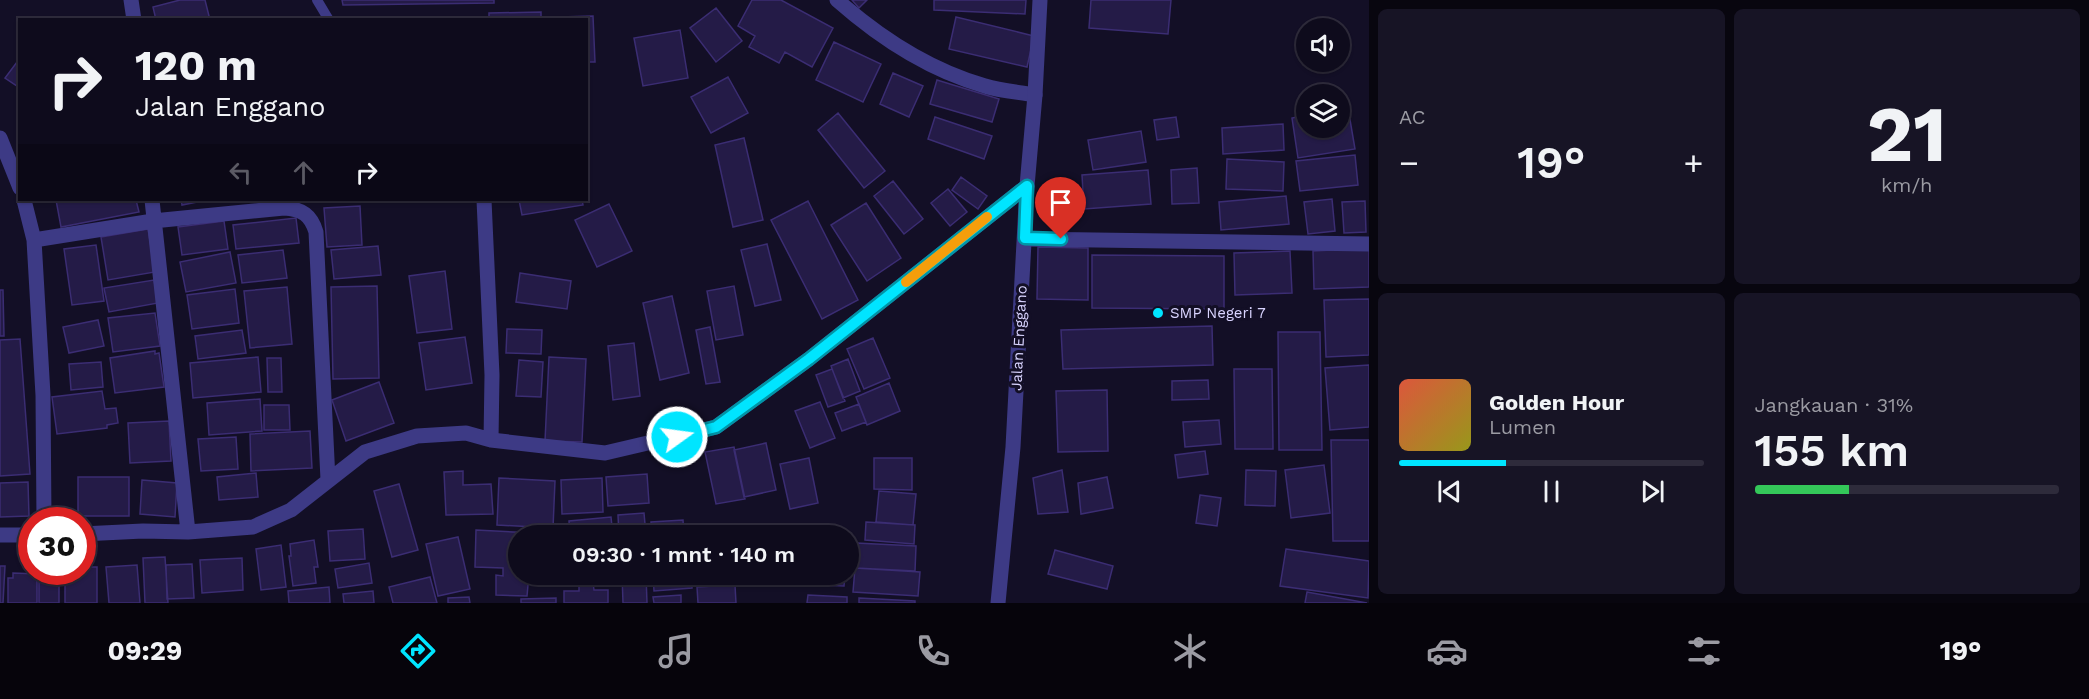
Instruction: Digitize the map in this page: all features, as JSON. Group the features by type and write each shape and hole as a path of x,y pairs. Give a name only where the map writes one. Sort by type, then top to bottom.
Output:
{"street":[{"path":"131,0 134,18"},
{"path":"837,0 900,49 940,69 985,86 1035,95"},
{"name":"Jalan Enggano","path":"998,603 1013,447 1040,0"},
{"path":"0,138 18,183"},
{"path":"96,533 188,532 254,527 291,510 365,452 417,436 466,433 491,440 605,453 716,427 809,359 1027,186"},
{"path":"24,201 34,240 43,395 44,507"},
{"path":"152,201 188,532"},
{"path":"484,201 492,375 491,440"},
{"path":"34,240 153,221 284,208 304,212 312,220 316,232 328,480"},
{"path":"1025,238 1369,244"},
{"path":"0,535 18,535"}],"lane":[{"path":"317,0 328,18"}],"building":[{"path":"180,0 205,0 210,18 156,18 153,7"},
{"path":"342,0 494,0 494,3 343,5"},
{"path":"752,0 781,0 833,28 812,67 785,52 779,63 749,47 755,36 738,26"},
{"path":"852,0 867,0 859,8"},
{"path":"934,0 1026,0 1025,14 934,10"},
{"path":"1091,0 1171,0 1168,34 1089,28"},
{"path":"716,8 742,41 716,62 690,28"},
{"path":"541,12 541,18 489,18 489,13"},
{"path":"593,16 595,62 588,62 588,18 560,17"},
{"path":"956,17 1034,36 1027,67 949,49"},
{"path":"680,30 688,78 643,86 634,38"},
{"path":"834,42 881,64 863,102 816,80"},
{"path":"18,61 18,87 5,78"},
{"path":"893,73 923,86 909,117 880,104"},
{"path":"728,77 748,113 711,133 691,97"},
{"path":"937,80 999,99 992,122 930,104"},
{"path":"838,113 885,171 864,188 818,130"},
{"path":"935,117 992,136 984,159 928,139"},
{"path":"1176,117 1179,137 1157,140 1154,120"},
{"path":"1296,117 1296,138 1350,138 1350,120 1355,149 1298,158 1292,118"},
{"path":"1283,124 1284,150 1223,154 1222,128"},
{"path":"1141,131 1146,162 1093,170 1088,140"},
{"path":"744,138 763,220 733,227 715,145"},
{"path":"1355,155 1358,185 1300,191 1296,161"},
{"path":"1227,159 1284,162 1283,191 1226,189"},
{"path":"1197,168 1199,203 1172,204 1171,170"},
{"path":"1148,170 1151,204 1084,209 1082,175"},
{"path":"961,177 987,196 978,209 952,190"},
{"path":"893,181 923,219 904,234 874,196"},
{"path":"948,189 967,212 950,226 931,203"},
{"path":"1286,196 1289,224 1221,230 1219,202"},
{"path":"1332,199 1335,231 1308,234 1304,202"},
{"path":"56,201 136,201 139,212 61,227"},
{"path":"181,201 202,201 182,205"},
{"path":"519,201 582,201 583,205 522,215"},
{"path":"808,201 858,300 822,319 771,220"},
{"path":"1365,201 1366,232 1344,233 1342,202"},
{"path":"866,203 901,258 867,281 831,225"},
{"path":"609,204 632,251 597,267 575,220"},
{"path":"360,206 362,245 327,247 324,208"},
{"path":"296,218 299,243 236,249 233,225"},
{"path":"224,221 228,249 182,255 178,227"},
{"path":"148,229 155,272 108,280 101,237"},
{"path":"767,244 781,300 755,306 741,250"},
{"path":"96,245 104,301 72,305 64,249"},
{"path":"378,246 381,275 334,279 331,250"},
{"path":"1038,247 1088,248 1088,300 1037,299"},
{"path":"1369,248 1369,287 1314,289 1313,251"},
{"path":"283,250 287,278 242,283 238,255"},
{"path":"1290,251 1292,293 1235,295 1234,253"},
{"path":"230,252 236,283 186,292 180,262"},
{"path":"1092,255 1224,256 1224,309 1092,308"},
{"path":"445,271 452,329 417,333 409,276"},
{"path":"520,273 571,281 567,309 516,302"},
{"path":"154,280 158,303 109,312 104,288"},
{"path":"377,286 379,378 333,379 331,287"},
{"path":"734,286 743,335 716,340 707,291"},
{"path":"287,287 292,344 250,348 244,291"},
{"path":"235,289 239,323 192,329 187,295"},
{"path":"0,290 3,290 4,336 0,336"},
{"path":"672,296 689,373 660,380 643,303"},
{"path":"1369,299 1369,355 1326,357 1324,300"},
{"path":"155,313 160,346 113,352 108,318"},
{"path":"98,320 104,346 69,353 63,327"},
{"path":"1212,326 1213,365 1063,369 1061,330"},
{"path":"710,327 720,382 706,384 696,330"},
{"path":"507,329 542,330 541,354 506,353"},
{"path":"242,330 246,353 198,359 195,336"},
{"path":"1278,332 1320,332 1322,450 1279,450"},
{"path":"465,337 472,383 426,390 419,343"},
{"path":"873,338 890,378 864,389 847,349"},
{"path":"20,339 30,474 0,476 0,340"},
{"path":"634,343 640,396 613,400 608,346"},
{"path":"155,351 155,354 159,353 164,387 115,393 110,358"},
{"path":"258,357 261,392 193,398 190,363"},
{"path":"549,357 586,359 582,442 545,441"},
{"path":"267,358 281,358 282,392 268,392"},
{"path":"848,359 860,391 843,398 831,366"},
{"path":"519,360 543,362 541,397 516,396"},
{"path":"101,362 103,387 71,390 69,364"},
{"path":"1369,365 1369,427 1330,430 1325,368"},
{"path":"832,369 845,401 828,407 816,375"},
{"path":"1234,369 1272,369 1273,449 1235,449"},
{"path":"1208,380 1209,399 1172,400 1172,381"},
{"path":"379,382 394,423 346,441 332,400"},
{"path":"889,383 900,411 867,425 856,397"},
{"path":"1107,390 1108,451 1058,452 1056,391"},
{"path":"102,391 105,409 116,408 118,423 107,425 107,428 57,434 52,397"},
{"path":"260,399 262,431 209,435 207,403"},
{"path":"820,402 835,438 810,448 795,411"},
{"path":"859,404 866,422 842,431 835,413"},
{"path":"264,405 289,405 290,430 264,430"},
{"path":"1219,420 1221,444 1185,447 1183,422"},
{"path":"169,421 171,461 130,463 128,423"},
{"path":"310,431 312,468 251,471 250,434"},
{"path":"236,437 238,469 201,471 198,439"},
{"path":"1331,440 1369,440 1369,541 1333,541"},
{"path":"766,443 776,490 744,497 734,450"},
{"path":"734,447 745,499 716,504 705,452"},
{"path":"1205,451 1208,474 1178,478 1175,455"},
{"path":"809,458 818,503 790,509 780,464"},
{"path":"874,458 912,458 912,490 874,489"},
{"path":"1324,465 1330,513 1291,518 1285,470"},
{"path":"1062,470 1068,512 1038,514 1033,478"},
{"path":"1246,470 1276,471 1275,506 1245,505"},
{"path":"463,471 463,485 491,484 493,514 446,515 444,472"},
{"path":"256,473 258,497 219,500 217,477"},
{"path":"647,474 649,503 608,506 606,477"},
{"path":"78,477 129,477 129,516 96,516 96,507 78,507"},
{"path":"1107,477 1113,508 1081,514 1078,483"},
{"path":"499,478 555,481 553,525 497,525"},
{"path":"602,478 603,512 562,514 561,480"},
{"path":"142,480 177,483 175,517 140,514"},
{"path":"28,482 29,507 18,507 18,516 0,517 0,483"},
{"path":"399,484 418,550 392,557 374,491"},
{"path":"879,491 916,494 913,525 876,522"},
{"path":"1200,495 1221,498 1217,526 1196,523"},
{"path":"644,513 645,525 618,525 618,515"},
{"path":"611,517 612,525 569,525 569,521"},
{"path":"683,520 683,525 651,525 651,522"},
{"path":"866,522 915,525 914,544 865,540"},
{"path":"363,529 365,559 330,561 328,531"},
{"path":"476,530 508,532 508,585 528,585 527,596 496,595 496,575 503,576 503,568 475,567"},
{"path":"458,537 470,589 438,596 426,544"},
{"path":"314,540 318,567 314,567 316,583 293,586 289,556 291,556 290,544"},
{"path":"859,543 916,546 915,571 859,568"},
{"path":"281,545 286,587 261,590 256,549"},
{"path":"1286,549 1369,561 1368,598 1280,586"},
{"path":"1055,550 1113,566 1107,589 1048,574"},
{"path":"165,557 168,603 145,603 143,558"},
{"path":"242,558 243,590 202,593 200,560"},
{"path":"369,563 372,583 338,588 335,569"},
{"path":"192,564 194,598 167,599 166,565"},
{"path":"137,565 140,603 109,603 106,567"},
{"path":"0,566 5,566 3,603 0,603"},
{"path":"97,567 97,603 65,603 65,585 96,585"},
{"path":"859,568 920,572 918,596 853,592 854,585 859,585"},
{"path":"13,573 18,573 18,585 37,585 37,603 8,603 8,578 13,578"},
{"path":"430,577 437,603 393,603 389,587"},
{"path":"39,585 59,585 59,603 39,603"},
{"path":"579,585 593,585 594,590 608,590 608,603 564,603 564,591 579,591"},
{"path":"622,585 646,585 647,603 623,603"},
{"path":"654,585 692,585 692,588 654,591"},
{"path":"735,585 736,603 698,603 697,587"},
{"path":"329,587 330,603 289,603 288,591"},
{"path":"373,591 374,603 344,603 343,594"},
{"path":"1307,592 1367,603 1305,603"},
{"path":"681,595 681,603 654,603 653,597"},
{"path":"808,595 847,597 847,603 807,603"},
{"path":"469,597 470,603 448,603 448,598"},
{"path":"556,598 556,603 521,603 521,599"},
{"path":"859,598 915,601 915,603 859,603"}],"slow traffic":[{"path":"906,282 987,217"}],"place":[{"name":"SMP Negeri 7","path":"1158,313"}],"route":[{"path":"677,437 716,427 809,359 1027,186 1025,238 1061,239"}]}
